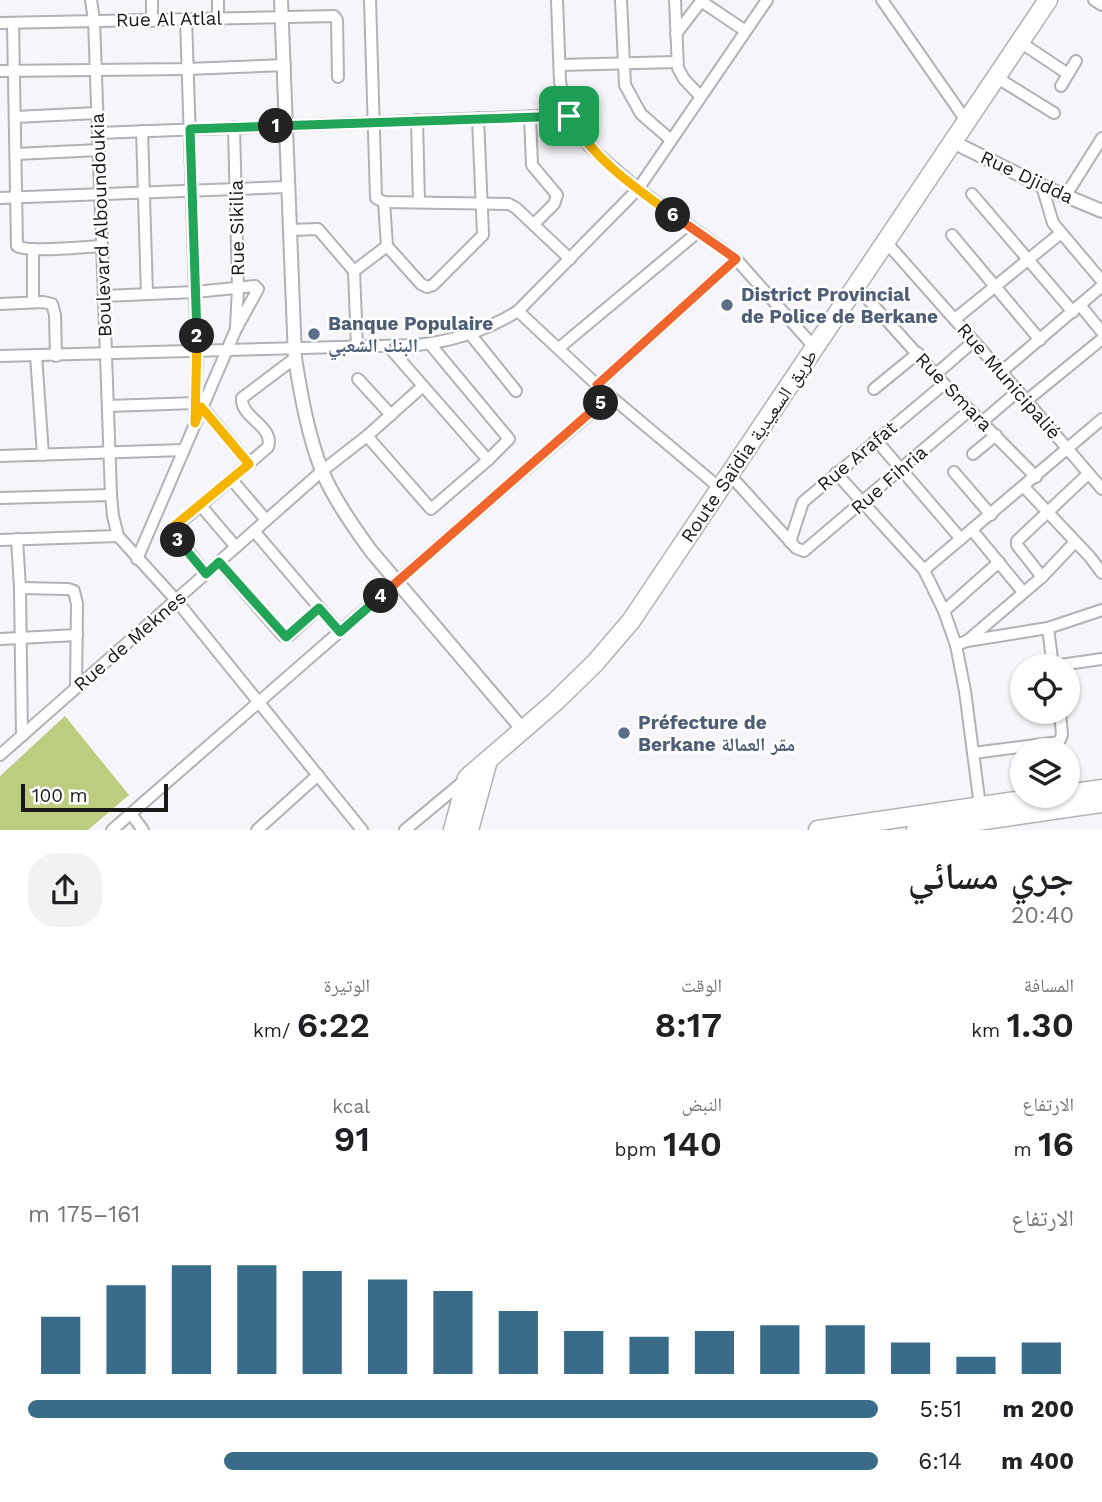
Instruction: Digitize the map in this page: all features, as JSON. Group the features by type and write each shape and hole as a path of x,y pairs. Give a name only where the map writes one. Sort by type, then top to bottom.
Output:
{"highway":[{"name":"Route Saïdia طريق السعيدية","path":"467,778 523,730 620,636 1048,0"},
{"path":"469,830 488,760"},
{"path":"453,830 467,778"},
{"path":"1080,792 1102,789"},
{"path":"818,830 1010,802"},
{"path":"916,830 1102,803"}],"street":[{"name":"Boulevard Alboundoukia","path":"91,0 96,69 111,495 118,536"},
{"path":"152,0 152,21"},
{"path":"218,0 218,18"},
{"path":"281,0 295,354 305,416 322,471 354,527 397,583 523,730"},
{"path":"370,0 372,122 379,199 387,246 421,284 427,287 433,285 481,239 483,232 478,118"},
{"path":"557,0 562,91 569,116 590,147 638,190 736,259 815,348"},
{"path":"621,0 625,85 641,114 671,140"},
{"path":"676,0 676,62 680,74 700,96"},
{"path":"0,356 228,350 295,354 357,347 430,344 471,335 495,326 519,311 638,190 744,30 767,0"},
{"path":"882,0 967,122"},
{"path":"1094,0 1102,5"},
{"path":"676,34 701,1 744,30"},
{"name":"Rue Al Atlal","path":"0,23 329,16 336,19 338,77"},
{"path":"137,559 195,423 198,405 186,19"},
{"path":"13,23 16,244 21,249 102,246"},
{"path":"1020,42 1068,74"},
{"path":"1061,86 1076,61"},
{"path":"560,65 676,62"},
{"path":"0,71 285,65"},
{"path":"996,77 1054,113"},
{"path":"15,117 97,113"},
{"path":"98,133 569,116"},
{"path":"530,117 532,165 557,195 554,204 534,224"},
{"path":"417,120 419,202"},
{"name":"Rue Sikilia","path":"234,127 238,288 236,329"},
{"path":"142,131 147,294"},
{"path":"1066,195 1102,138"},
{"name":"Rue Djidda","path":"953,142 1042,186 1101,208"},
{"path":"16,154 99,150"},
{"path":"1001,372 1102,284 1049,217 1042,186"},
{"path":"0,198 288,187"},
{"path":"972,194 1028,260 1102,332"},
{"path":"379,199 482,202 512,206 570,258"},
{"path":"290,230 318,229 354,271 357,347"},
{"path":"559,348 698,232"},
{"path":"955,318 1061,233"},
{"path":"951,235 1040,340"},
{"name":"Rue Municipalié","path":"886,242 1102,489"},
{"path":"354,271 387,246"},
{"path":"33,249 33,302"},
{"path":"597,385 736,259"},
{"path":"104,296 255,286 258,289 198,405"},
{"name":"Rue Smara","path":"856,286 940,379 1036,477"},
{"path":"0,304 52,304 55,315 56,356"},
{"path":"519,311 597,385 725,482 790,541"},
{"path":"471,335 516,391"},
{"path":"1026,401 1102,339"},
{"name":"Rue Arafat","path":"790,541 803,502 876,440 940,379 974,341"},
{"path":"367,436 430,509 508,441 509,436 430,344"},
{"path":"388,346 488,460"},
{"path":"206,574 172,530 268,447 268,435 243,407 242,398 295,354"},
{"path":"874,389 918,354"},
{"path":"36,355 43,455"},
{"path":"358,379 391,415"},
{"name":"Rue de Meknes","path":"0,755 322,471 367,436 423,386"},
{"path":"982,422 1018,391"},
{"path":"113,830 610,396"},
{"path":"108,406 198,405 249,464"},
{"name":"Rue Fihria","path":"790,541 800,551 808,550 970,410"},
{"path":"924,570 1102,419"},
{"name":"Rue Smara","path":"973,454 996,435"},
{"path":"876,440 961,539"},
{"path":"0,456 184,450"},
{"path":"954,472 991,514"},
{"path":"836,473 924,570 944,611 956,645 965,691 980,806"},
{"path":"1042,577 1017,543 1088,474"},
{"path":"232,480 266,520"},
{"path":"1024,487 1102,573"},
{"path":"0,498 111,495"},
{"path":"201,506 236,547"},
{"path":"972,530 1023,592"},
{"path":"254,531 340,632"},
{"path":"0,540 118,536 176,600 362,830"},
{"path":"17,539 22,736"},
{"path":"967,641 1042,577 1075,542"},
{"path":"219,562 286,637 319,608"},
{"path":"944,611 999,562"},
{"path":"20,588 74,591 77,604 76,688"},
{"path":"956,645 1048,628 1102,610"},
{"path":"1048,628 1051,654"},
{"path":"0,639 76,635"},
{"path":"1080,662 1102,659"},
{"path":"973,753 1059,743 1062,735 1061,724"},
{"path":"257,830 318,775"},
{"path":"405,830 467,778"},
{"path":"131,814 144,830"}],"green space":[{"path":"65,716 129,795 88,830 0,830 0,776"}],"place":[{"name":"District Provincial de Police de Berkane","path":"727,305"},
{"name":"Banque Populaire البنك الشعبي","path":"314,334"},
{"name":"Préfecture de Berkane مقر العمالة","path":"624,733"}],"route":[{"path":"569,116 590,147 638,190 736,259 597,385 610,396 340,632 319,608 290,635 283,636 219,562 206,574 172,530 249,464 201,407 195,423 197,352 190,129 569,116"}]}
